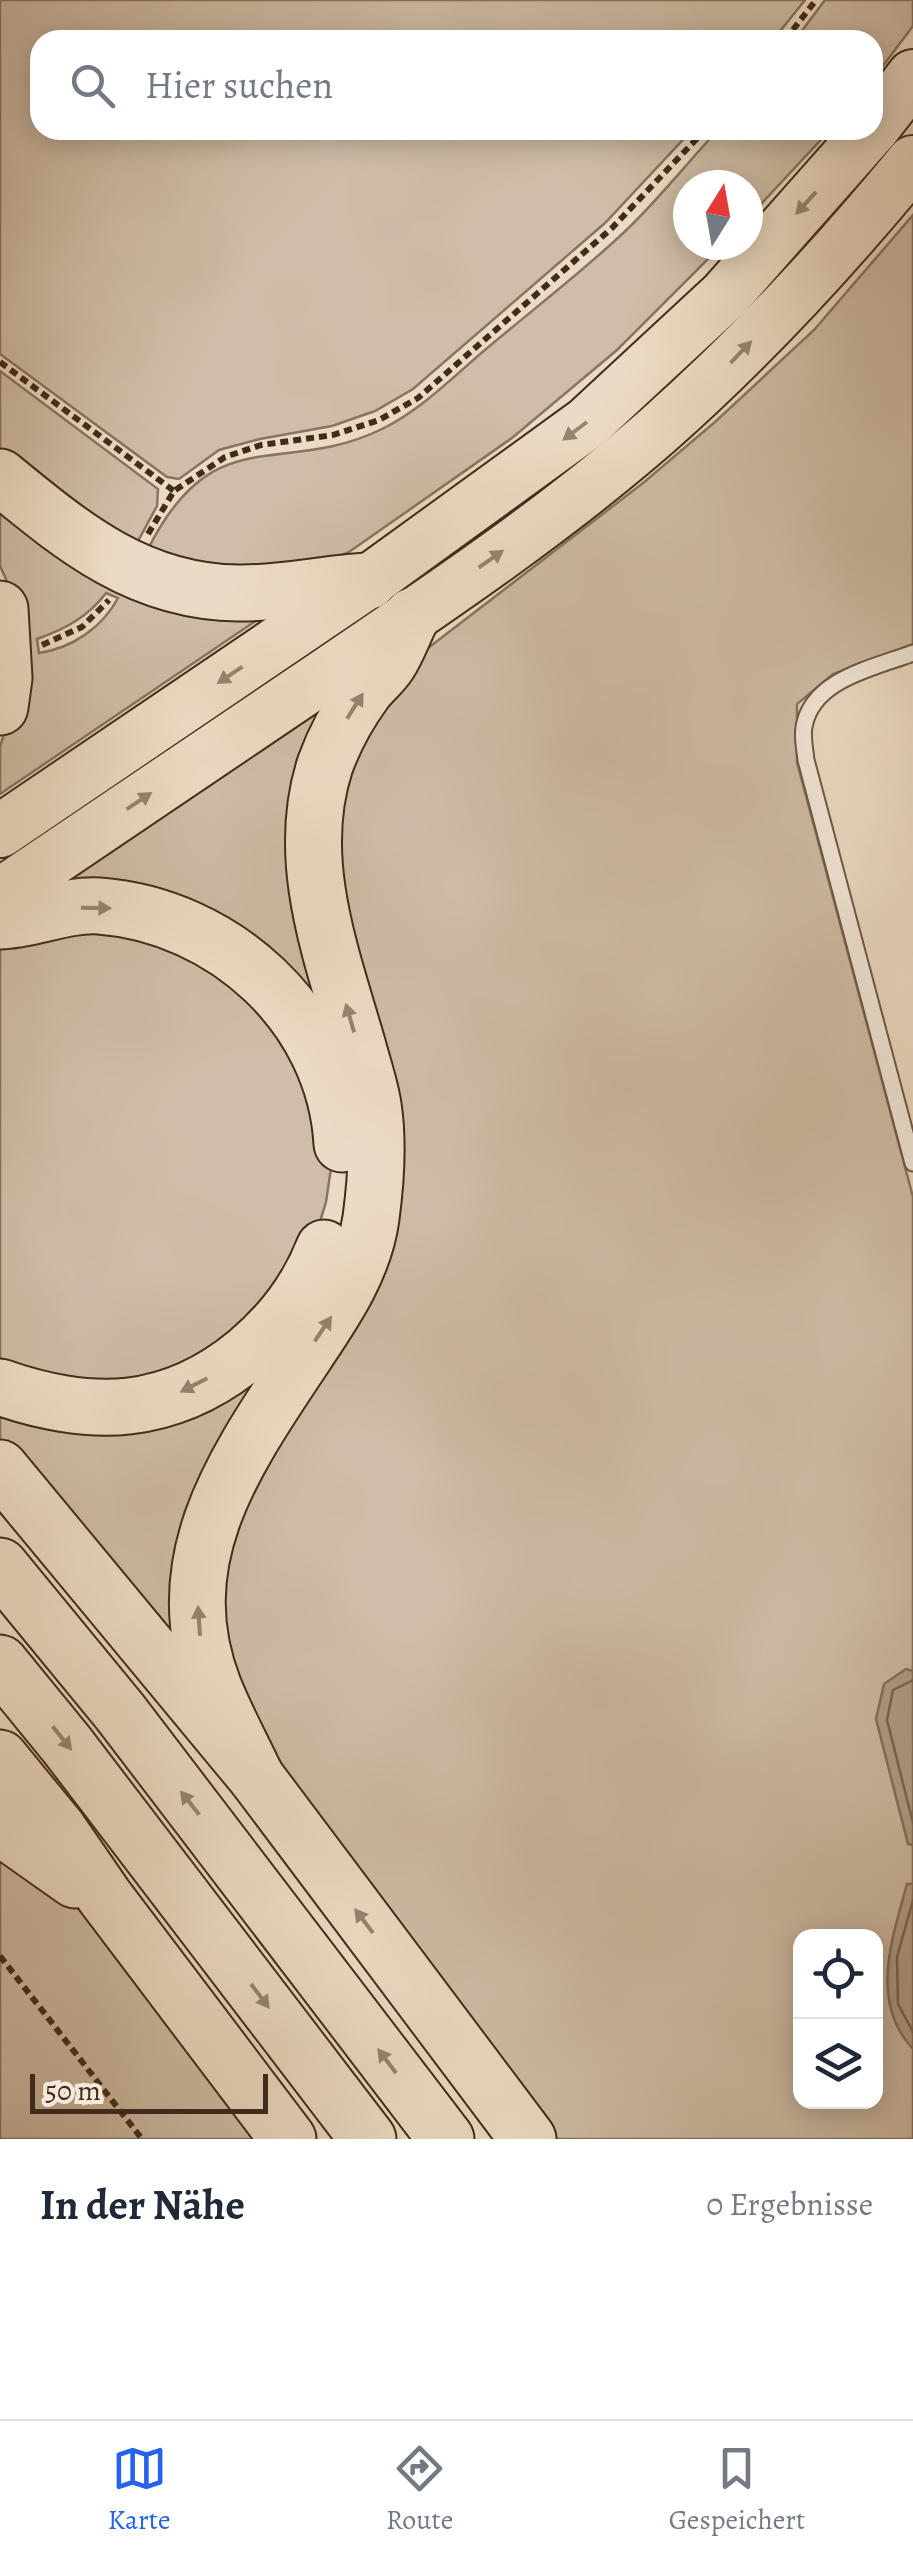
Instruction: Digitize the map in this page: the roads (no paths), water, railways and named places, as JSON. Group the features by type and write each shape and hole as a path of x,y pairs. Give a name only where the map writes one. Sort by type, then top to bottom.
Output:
{"highway":[{"path":"883,115 913,76"},
{"path":"0,831 369,581 587,422 724,295 862,140"},
{"path":"0,895 540,525 668,420 800,292 913,162"},
{"path":"0,478 54,521 117,563 158,582 191,590 242,593 369,581"},
{"path":"0,609 4,661 0,706"},
{"path":"256,1777 214,1688 201,1641 200,1558 213,1512 233,1466 340,1303 370,1226 377,1154 373,1104 318,901 313,861 316,816 325,767 342,726 388,665 412,616"},
{"path":"0,921 50,910 96,906 146,913 222,944 264,978 291,1009 310,1040 337,1110 343,1166 328,1239 298,1300 273,1331 211,1376 174,1396 128,1406 32,1398 0,1387"},
{"path":"0,1468 256,1777 528,2139"},
{"path":"0,1566 120,1712 446,2139"},
{"path":"0,1663 368,2139"},
{"path":"0,1758 59,1830 288,2139"},
{"path":"0,1827 60,1872 105,1897"}],"lane":[{"path":"913,653 836,683 811,704 803,729 806,760 913,1163"}],"water":[{"path":"906,1669 913,1671 913,1845 908,1844 876,1719 884,1684"},
{"path":"907,1884 913,1884 913,2049 899,2031 888,1991 891,1948"}]}
